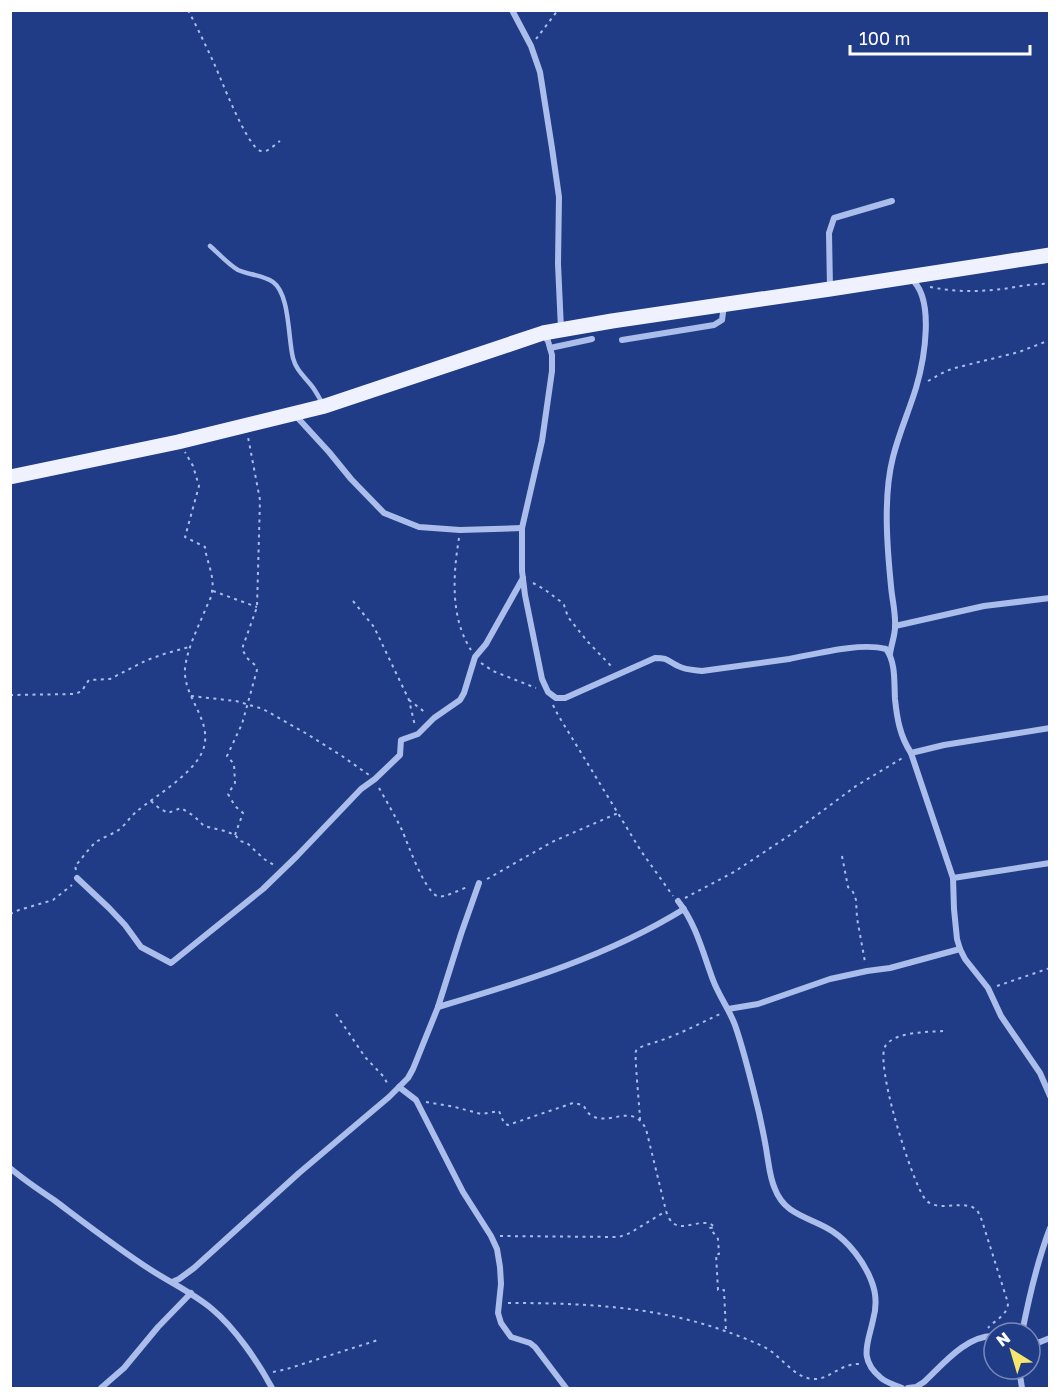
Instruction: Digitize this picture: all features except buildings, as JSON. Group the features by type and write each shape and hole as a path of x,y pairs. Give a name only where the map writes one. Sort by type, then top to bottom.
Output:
{"main road":[{"path":"10,477 178,442 325,406 543,333 1050,255"}],"street":[{"path":"512,10 531,46 540,72 559,197 558,264 561,330"},
{"path":"831,289 829,233 834,218 892,201"},
{"path":"890,654 895,626 889,564 888,488 892,458 916,387 925,334 923,300 918,285 911,278 898,278"},
{"path":"622,340 714,325 722,320 724,304"},
{"path":"543,333 552,355 552,371 542,441 522,528 525,595 542,679 548,692 556,698 565,698 655,658 665,658 679,667 702,671 868,647 886,649 893,665 902,737 911,753 953,878 954,909 960,949 988,988 1001,1016 1040,1073 1050,1096"},
{"path":"550,348 592,339"},
{"path":"294,413 384,513 419,527 460,530 522,528"},
{"path":"77,878 109,908 141,947 171,963 240,908 297,856 361,789 400,755 400,740 418,734 434,718 460,700 475,657 486,644 523,578"},
{"path":"895,626 984,606 1050,598"},
{"path":"911,753 956,743 1050,728"},
{"path":"953,878 1050,863"},
{"path":"172,1282 194,1268 408,1078 438,1007 479,884"},
{"path":"678,901 698,939 743,1050 775,1191 789,1209 843,1239 863,1264 876,1295 874,1320 866,1345 869,1365 883,1380 902,1389"},
{"path":"438,1007 503,988 574,963 655,927 684,909"},
{"path":"728,1009 758,1004 830,979 867,970 890,968 960,949"},
{"path":"399,1087 416,1100 468,1200 497,1249 501,1284 498,1313 501,1323 511,1337 535,1347 566,1389"},
{"path":"10,1168 105,1239 191,1293 213,1310 244,1345 264,1373 272,1389"},
{"path":"1024,1321 1033,1280 1050,1228"},
{"path":"101,1389 124,1368 158,1327 191,1293"},
{"path":"909,1389 924,1382 968,1343 982,1337"}],"lane":[{"path":"210,246 238,270 255,274 274,283 285,304 292,357 325,406"}],"path":[{"path":"188,10 251,142 261,152 269,150 280,141"},
{"path":"531,46 558,10"},
{"path":"918,285 958,291 1050,284"},
{"path":"916,387 946,371 1019,352 1050,340"},
{"path":"235,835 243,813 235,806 228,794 235,783 234,764 227,756 249,705 257,670 242,649 257,607 260,500 246,426"},
{"path":"10,914 53,900 76,882 75,866 96,842 119,830 134,814 177,781 203,752 205,728 185,679 189,647 213,591 205,547 185,537 199,486 193,466 178,442"},
{"path":"460,530 454,568 455,603 465,641 475,657 493,671 548,692 558,715 641,851 678,901 734,872 790,835 856,786 911,753"},
{"path":"523,578 544,589 564,605 568,617 618,674"},
{"path":"213,591 257,607"},
{"path":"353,600 374,627 409,700 418,734"},
{"path":"10,695 75,694 82,691 89,680 110,679 147,660 189,647"},
{"path":"190,696 236,701 263,709 342,756 375,779 401,828 424,881 436,896 442,897 479,884 552,842 618,813"},
{"path":"409,700 434,718"},
{"path":"151,801 168,813 181,808 204,826 235,835 240,841 248,843 270,863 282,870"},
{"path":"842,856 848,887 856,900 857,918 867,970"},
{"path":"988,988 1050,968"},
{"path":"726,1332 724,1290 718,1290 716,1254 719,1254 718,1239 710,1228 715,1227 706,1223 684,1227 670,1220 646,1129 640,1120 634,1056 640,1047 664,1040 728,1009"},
{"path":"336,1014 365,1058 388,1082 389,1097"},
{"path":"943,1030 895,1038 883,1048 882,1056 887,1085 900,1137 918,1187 924,1197 928,1202 934,1204 967,1206 978,1212 1008,1303 1006,1311 995,1321"},
{"path":"416,1100 480,1114 499,1111 504,1123 508,1125 573,1103 583,1105 588,1113 595,1117 631,1116 640,1120"},
{"path":"491,1236 619,1237 630,1233 666,1211"},
{"path":"498,1303 618,1306 678,1316 768,1349 806,1378 822,1378 846,1365 869,1365"},
{"path":"264,1373 287,1370 378,1340"}]}
